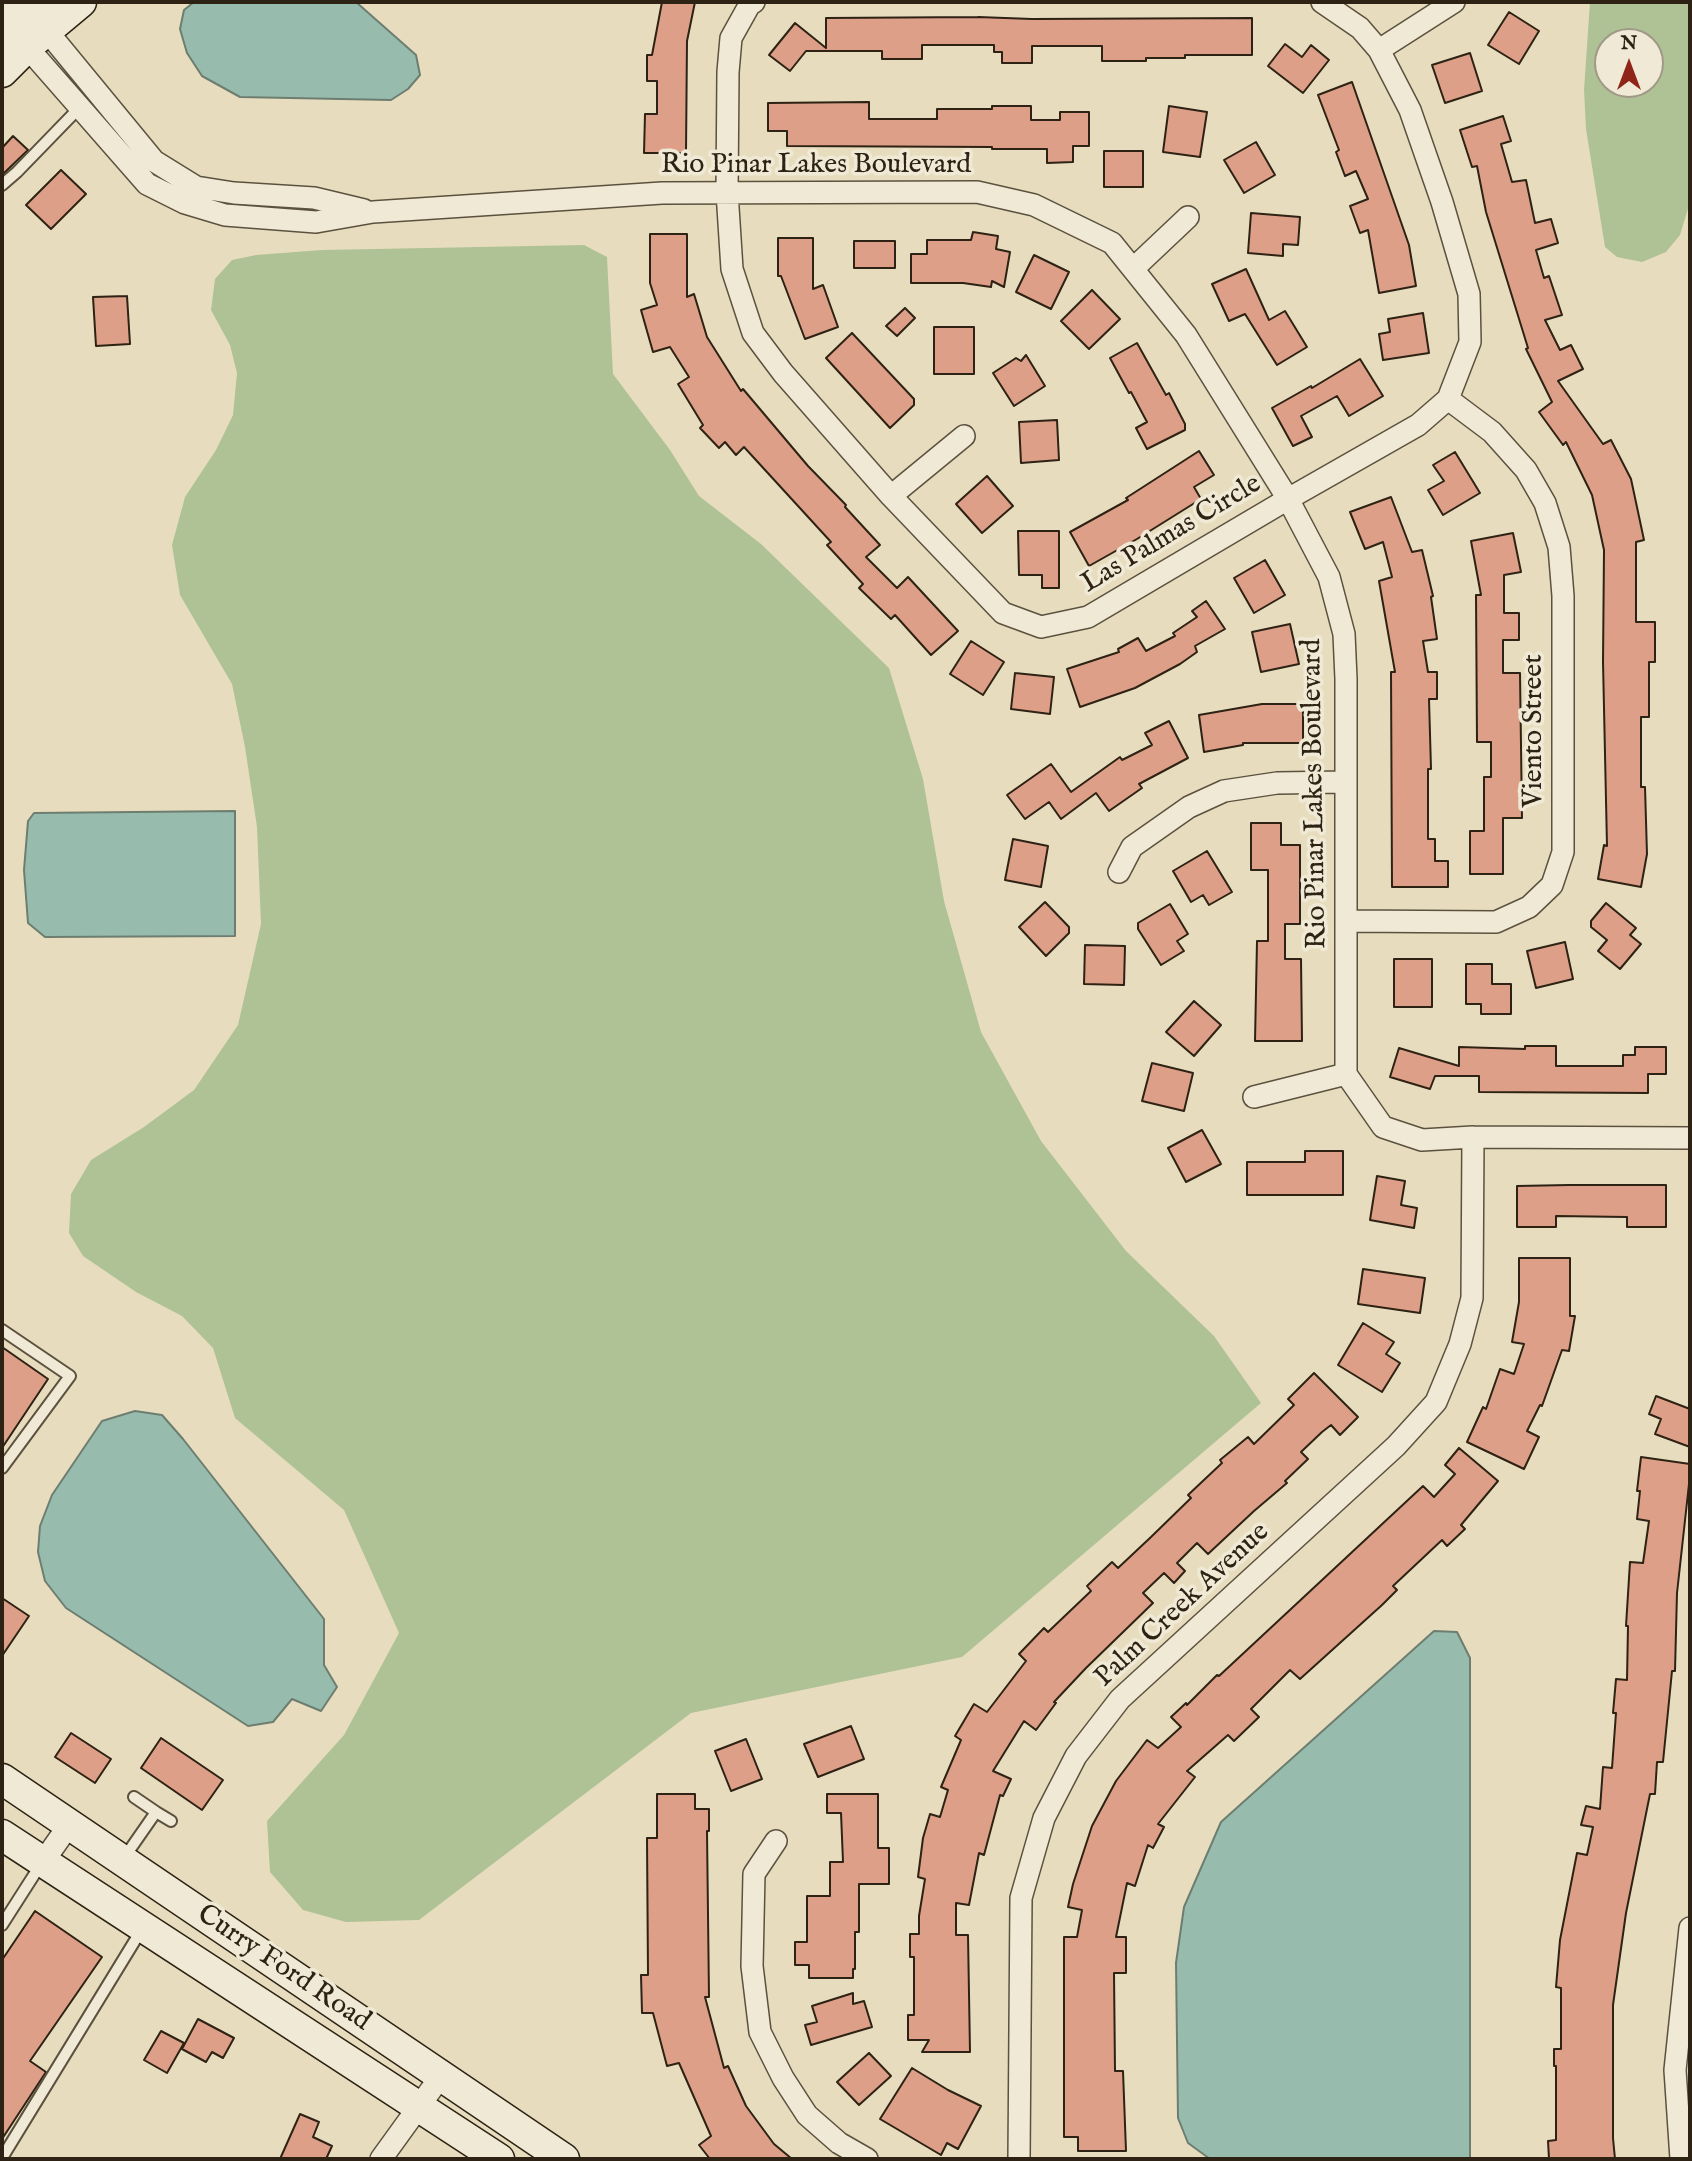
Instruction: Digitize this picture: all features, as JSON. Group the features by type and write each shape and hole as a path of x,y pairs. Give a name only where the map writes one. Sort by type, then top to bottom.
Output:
{"street":[{"path":"2,19 20,2"},
{"path":"20,2 25,39"},
{"path":"2,72 25,39 42,2"},
{"path":"25,39 81,2"},
{"name":"Las Palmas Circle","path":"754,2 750,4 731,38 728,72 727,192 732,269 754,333 783,373 891,495 1003,613 1041,627 1088,617 1418,425 1448,399 1470,342 1469,294 1442,202 1410,110 1379,50 1360,28 1322,2"},
{"path":"1379,50 1454,2"},
{"name":"Rio Pinar Lakes Boulevard","path":"25,39 97,92 154,161 196,187 234,194 314,198 373,212"},
{"name":"Rio Pinar Lakes Boulevard","path":"25,39 79,107 147,184 185,203 225,215 316,222 373,212 662,194 977,192 1034,205 1112,243 1186,335 1287,499 1329,577 1344,634 1346,1074"},
{"path":"1134,268 1188,217"},
{"name":"Viento Street","path":"1347,921 1496,922 1529,907 1552,885 1563,852 1563,596 1559,547 1545,503 1526,470 1492,432 1448,399"},
{"path":"891,495 964,436"},
{"path":"1119,872 1132,847 1189,807 1224,791 1277,783 1345,782"},
{"path":"1254,1097 1346,1074 1384,1126 1422,1140 1473,1137 1690,1138"},
{"name":"Palm Creek Avenue","path":"1019,2159 1021,1898 1044,1818 1076,1756 1120,1699 1396,1446 1436,1402 1460,1344 1472,1298 1473,1137"},
{"name":"Curry Ford Road","path":"2,1779 564,2159"},
{"path":"43,1862 69,1825"},
{"name":"Curry Ford Road","path":"2,1835 499,2159"},
{"path":"776,1841 754,1874 752,1966 760,2032 783,2078 807,2115 839,2143 867,2159"},
{"path":"1681,2159 1675,2070 1690,1931"},
{"path":"381,2159 441,2076"}],"lane":[{"path":"2,186 97,92"},
{"path":"2,1330 70,1376 2,1468"},
{"path":"134,1797 171,1821"},
{"path":"122,1861 156,1812"},
{"path":"2,1925 43,1862"},
{"path":"2,2158 143,1927"}],"shaded area":[{"path":"194,2 356,2 416,55 420,75 408,89 391,100 240,97 202,76 187,53 180,29 184,10"},
{"path":"1590,2 1689,2 1690,202 1680,235 1666,252 1642,262 1617,257 1605,247 1586,129 1584,90"},
{"path":"584,245 607,257 613,374 670,450 699,496 761,544 889,668 923,779 944,901 981,1032 1041,1141 1126,1251 1214,1336 1261,1403 962,1657 691,1713 419,1920 346,1922 303,1910 270,1872 267,1821 344,1735 399,1633 344,1510 235,1418 213,1348 182,1316 136,1292 83,1256 69,1233 71,1194 91,1160 144,1127 194,1090 238,1025 261,924 257,827 232,684 180,595 172,545 185,497 216,450 233,415 237,373 230,345 211,310 215,279 232,260 256,255 322,250"},
{"path":"235,811 235,936 45,937 28,923 24,870 28,821 34,813"},
{"path":"135,1411 162,1415 324,1619 324,1665 337,1687 321,1711 292,1699 273,1722 248,1726 66,1608 45,1581 38,1552 40,1526 52,1495 102,1421"},
{"path":"1434,1631 1457,1632 1470,1658 1470,2159 1210,2159 1188,2143 1178,2118 1176,1963 1184,1907 1221,1822"}],"building":[{"path":"662,2 695,2 687,41 686,153 644,153 645,114 657,114 657,81 647,81 647,55 652,55"},
{"path":"1509,12 1539,31 1519,64 1488,45"},
{"path":"826,18 1252,18 1252,55 1185,55 1185,58 1146,58 1146,61 1102,61 1102,46 1032,46 1032,63 1002,63 1002,52 994,52 994,45 922,45 922,59 882,59 882,51 806,51 790,71 769,55 795,23 826,48"},
{"path":"1285,44 1302,57 1311,45 1329,60 1303,93 1268,66"},
{"path":"1470,53 1482,91 1445,103 1432,65"},
{"path":"1352,82 1409,245 1416,286 1379,293 1368,230 1360,233 1350,206 1368,199 1356,171 1345,176 1336,152 1339,150 1318,95"},
{"path":"869,102 869,119 937,119 937,109 992,109 992,106 1031,106 1031,120 1060,120 1060,112 1089,112 1089,146 1073,146 1073,162 1047,163 1047,149 787,146 787,131 768,131 768,103"},
{"path":"1169,106 1207,112 1200,157 1163,152"},
{"path":"1503,116 1511,141 1501,144 1512,182 1526,180 1535,223 1551,219 1558,243 1536,250 1544,278 1549,276 1562,315 1545,320 1560,350 1571,345 1583,369 1558,381 1603,444 1611,440 1631,479 1644,540 1636,542 1636,622 1655,622 1655,662 1649,662 1649,717 1641,717 1641,787 1645,787 1647,854 1641,887 1598,879 1604,845 1607,846 1603,662 1604,550 1592,495 1566,442 1563,445 1539,412 1552,402 1526,349 1528,348 1486,212 1477,166 1472,167 1460,130"},
{"path":"13,136 28,150 2,175 2,148"},
{"path":"1256,142 1275,175 1244,193 1224,160"},
{"path":"1104,151 1143,151 1143,187 1104,187"},
{"path":"61,170 86,194 51,229 26,205"},
{"path":"1251,213 1300,217 1298,245 1283,244 1283,256 1248,253"},
{"path":"973,232 998,236 996,249 1010,252 1004,287 992,281 991,287 963,283 911,283 911,254 927,254 927,240 971,240"},
{"path":"650,234 687,234 687,297 694,294 707,337 741,391 743,389 880,545 866,557 897,588 908,577 958,631 931,655 895,615 891,619 859,588 863,584 827,545 831,542 744,447 736,455 725,442 719,448 700,428 703,425 678,384 689,377 670,347 653,352 641,310 657,305 650,283"},
{"path":"778,238 813,238 813,289 823,285 838,327 805,339 781,276 778,276"},
{"path":"854,241 895,241 895,268 854,268"},
{"path":"1034,255 1069,272 1051,309 1016,292"},
{"path":"1246,269 1269,320 1285,311 1307,347 1277,365 1245,314 1229,321 1212,284"},
{"path":"1092,290 1120,319 1089,349 1061,321"},
{"path":"127,296 130,344 96,346 93,297"},
{"path":"905,308 915,318 897,336 886,326"},
{"path":"1423,313 1429,353 1383,360 1379,334 1390,332 1388,319"},
{"path":"934,327 974,327 974,374 934,374"},
{"path":"852,333 914,399 914,405 890,428 826,358"},
{"path":"1137,343 1185,424 1185,430 1147,449 1136,428 1147,422 1110,358"},
{"path":"1026,355 1045,386 1014,406 993,373 1016,358 1021,361"},
{"path":"1360,359 1383,396 1349,416 1337,396 1301,416 1312,437 1293,446 1272,408"},
{"path":"1057,420 1059,460 1021,463 1019,422"},
{"path":"1199,451 1214,475 1194,487 1201,499 1089,566 1070,532 1128,500 1126,498"},
{"path":"1455,452 1480,493 1443,515 1428,490 1444,481 1433,465"},
{"path":"987,476 1013,506 982,533 956,504"},
{"path":"1391,497 1412,552 1422,550 1433,596 1437,639 1423,641 1428,672 1437,672 1437,699 1429,699 1431,769 1428,769 1428,839 1435,839 1435,861 1448,861 1448,887 1392,887 1391,672 1395,672 1379,581 1392,577 1383,542 1365,549 1350,512"},
{"path":"1018,531 1059,531 1059,588 1042,588 1042,575 1019,575"},
{"path":"1513,533 1521,572 1504,575 1504,613 1519,613 1519,640 1503,640 1503,673 1520,673 1522,818 1503,818 1503,874 1470,874 1470,831 1484,831 1484,777 1491,777 1491,742 1477,742 1476,595 1481,595 1471,541"},
{"path":"1265,560 1285,595 1254,613 1234,578"},
{"path":"1206,601 1225,629 1195,646 1197,652 1180,664 1135,688 1080,707 1067,669 1119,652 1118,649 1138,638 1146,651 1175,636 1173,633 1197,617 1192,611"},
{"path":"1290,624 1299,664 1261,672 1252,632"},
{"path":"971,641 1004,662 983,695 950,674"},
{"path":"1015,673 1054,677 1050,714 1011,709"},
{"path":"1262,704 1303,704 1303,743 1243,743 1204,752 1199,715"},
{"path":"1169,721 1188,758 1139,784 1142,788 1109,811 1096,793 1061,819 1049,802 1025,819 1007,795 1051,764 1071,792 1120,757 1122,760 1152,745 1145,733"},
{"path":"1251,823 1281,823 1281,845 1300,845 1300,924 1285,924 1285,959 1301,959 1302,1041 1255,1041 1257,941 1268,941 1268,870 1251,870"},
{"path":"1013,839 1048,846 1041,887 1005,880"},
{"path":"1207,851 1232,892 1209,905 1203,895 1191,902 1173,871"},
{"path":"1045,902 1069,927 1069,933 1046,956 1019,927"},
{"path":"1606,903 1636,928 1630,935 1641,944 1620,969 1598,951 1607,940 1591,927 1591,921"},
{"path":"1170,904 1188,934 1177,941 1184,951 1161,965 1138,929 1138,923"},
{"path":"1565,942 1573,979 1536,988 1527,951"},
{"path":"1085,945 1125,946 1124,985 1084,984"},
{"path":"1394,959 1432,959 1432,1007 1394,1007"},
{"path":"1466,964 1492,964 1492,984 1511,984 1511,1014 1481,1014 1481,1004 1466,1004"},
{"path":"1194,1001 1221,1025 1194,1056 1166,1032"},
{"path":"1525,1046 1556,1046 1556,1066 1623,1066 1623,1055 1635,1055 1635,1047 1666,1047 1666,1074 1648,1074 1648,1093 1479,1092 1479,1076 1435,1076 1430,1089 1390,1077 1399,1048 1459,1066 1459,1047 1525,1049"},
{"path":"1152,1063 1193,1073 1184,1111 1142,1101"},
{"path":"1202,1130 1221,1164 1186,1182 1168,1148"},
{"path":"1305,1151 1343,1151 1343,1195 1247,1195 1247,1162 1305,1162"},
{"path":"1377,1176 1405,1181 1401,1205 1417,1208 1414,1228 1370,1220"},
{"path":"1666,1185 1666,1227 1627,1227 1627,1217 1556,1216 1556,1227 1517,1227 1517,1186"},
{"path":"1519,1258 1570,1258 1570,1316 1575,1316 1569,1351 1562,1350 1542,1406 1540,1405 1527,1431 1539,1437 1524,1469 1467,1442 1483,1407 1486,1409 1500,1369 1514,1374 1524,1344 1512,1342 1519,1302"},
{"path":"1363,1269 1425,1278 1420,1313 1358,1304"},
{"path":"1363,1323 1394,1342 1386,1354 1400,1363 1382,1392 1338,1365"},
{"path":"2,1347 48,1379 2,1448"},
{"path":"1314,1373 1358,1417 1340,1435 1331,1425 1322,1432 1301,1452 1308,1459 1285,1481 1287,1483 1208,1554 1197,1543 1177,1563 1185,1571 1174,1583 1164,1573 1143,1593 1153,1603 1054,1702 1056,1703 1036,1730 1024,1721 993,1771 1011,1779 1003,1796 1000,1795 984,1855 979,1853 969,1905 956,1903 956,1935 968,1935 970,2052 922,2052 929,2040 908,2040 908,2015 914,2015 914,1957 910,1957 910,1934 919,1934 925,1879 918,1877 923,1838 930,1814 940,1817 948,1790 941,1787 961,1740 955,1736 974,1704 987,1712 1026,1661 1019,1654 1044,1628 1048,1632 1091,1591 1087,1586 1112,1562 1118,1568 1151,1537 1191,1498 1188,1495 1222,1463 1220,1460 1248,1437 1254,1444 1294,1405 1288,1399"},
{"path":"1656,1396 1690,1409 1690,1447 1655,1434 1661,1419 1649,1414"},
{"path":"1459,1448 1498,1481 1461,1525 1465,1529 1447,1546 1442,1540 1393,1586 1397,1590 1382,1605 1300,1679 1290,1670 1251,1709 1259,1717 1234,1741 1228,1735 1187,1771 1195,1777 1158,1824 1164,1827 1153,1848 1148,1845 1135,1886 1127,1883 1116,1937 1126,1937 1126,1973 1114,1973 1115,2071 1123,2071 1126,2151 1078,2151 1078,2137 1064,2137 1064,1937 1077,1937 1082,1910 1068,1907 1073,1884 1092,1826 1116,1781 1147,1740 1158,1748 1181,1727 1171,1717 1219,1676 1423,1486 1434,1497 1455,1474 1445,1465"},
{"path":"1641,1457 1690,1464 1690,1475 1677,1593 1675,1671 1672,1671 1663,1762 1657,1762 1655,1794 1650,1794 1626,1913 1613,2005 1615,2159 1549,2159 1548,2141 1556,2140 1554,2049 1561,2049 1561,1988 1556,1987 1560,1940 1577,1853 1587,1855 1593,1827 1581,1825 1586,1806 1600,1809 1603,1767 1612,1768 1616,1679 1627,1680 1626,1626 1630,1562 1643,1563 1649,1521 1637,1519"},
{"path":"2,1598 29,1616 2,1656"},
{"path":"851,1726 864,1759 818,1777 804,1744"},
{"path":"71,1733 111,1759 95,1783 55,1757"},
{"path":"161,1738 223,1780 202,1810 141,1768"},
{"path":"746,1739 762,1779 731,1791 715,1751"},
{"path":"657,1794 695,1794 695,1809 709,1809 709,1997 705,1997 724,2068 728,2066 746,2106 774,2144 792,2159 710,2159 699,2145 711,2136 679,2063 667,2066 653,2013 642,2013 641,1975 648,1975 647,1838 657,1838"},
{"path":"827,1794 878,1794 878,1848 889,1848 889,1884 859,1884 859,1932 855,1932 853,1978 809,1978 809,1965 795,1965 795,1942 807,1942 807,1896 830,1896 830,1862 843,1862 841,1813 827,1813"},
{"path":"35,1911 102,1957 30,2061 46,2072 2,2139 2,1960"},
{"path":"853,1993 853,2004 864,2001 872,2027 811,2045 805,2025 817,2022 812,2006"},
{"path":"198,2019 234,2038 223,2058 212,2052 206,2062 182,2049"},
{"path":"161,2031 184,2043 167,2073 144,2060"},
{"path":"869,2053 891,2076 859,2105 837,2082"},
{"path":"912,2068 981,2106 958,2149 947,2143 941,2155 880,2119"},
{"path":"300,2114 319,2122 313,2137 332,2146 326,2159 280,2159"}]}
